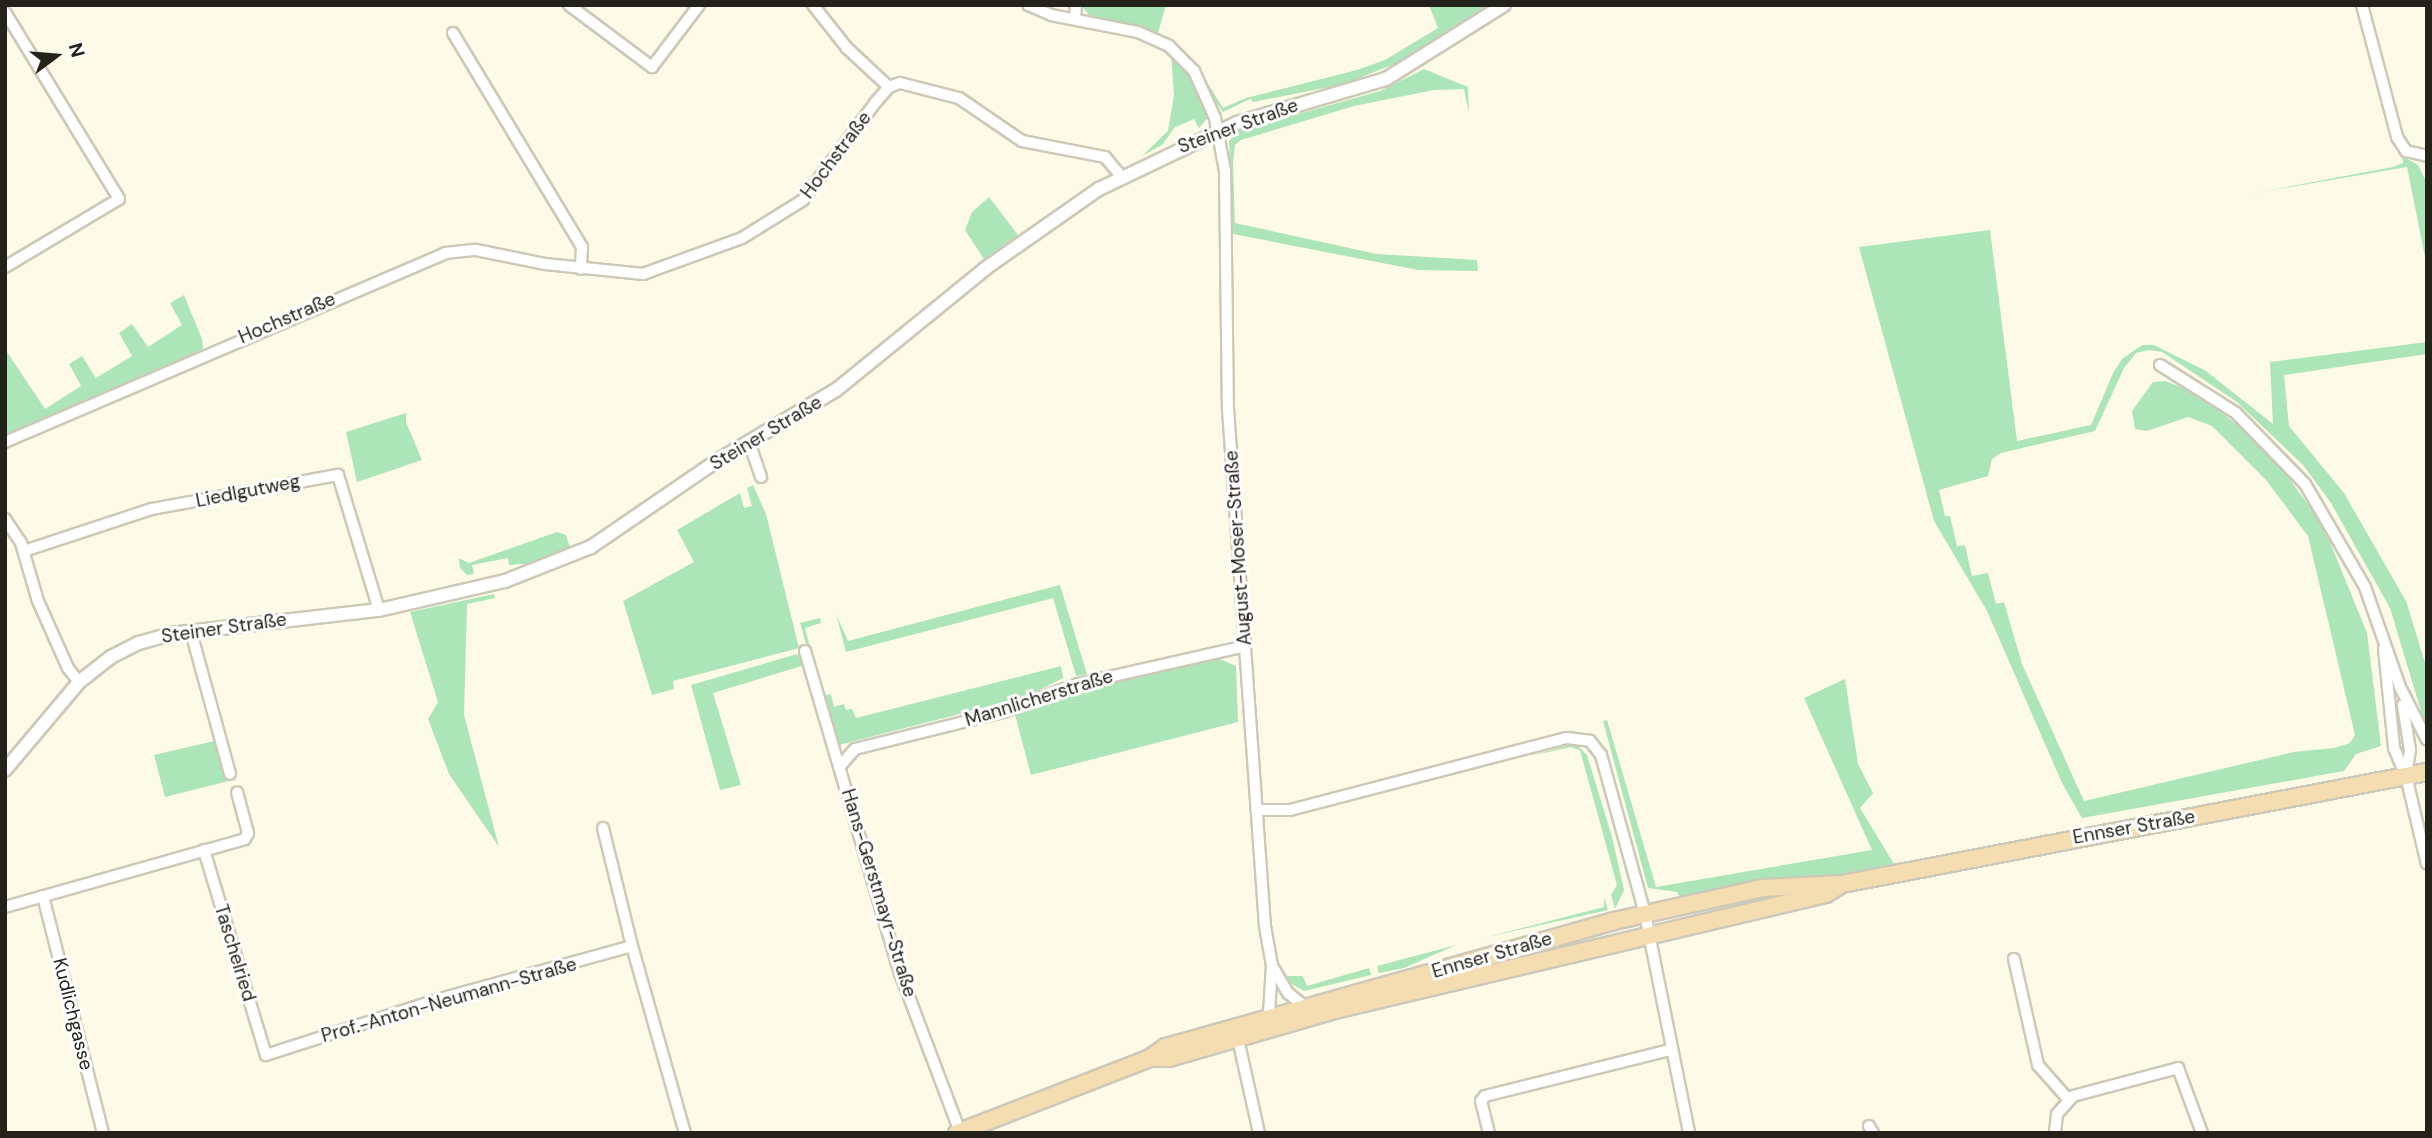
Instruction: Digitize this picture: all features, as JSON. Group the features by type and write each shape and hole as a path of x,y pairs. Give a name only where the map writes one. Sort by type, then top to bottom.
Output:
{"main road":[{"name":"Ennser Straße","path":"958,1132 1150,1058 1166,1047 1269,1014 1645,914 1763,888 1842,884 2427,772"},
{"name":"Ennser Straße","path":"1150,1058 1169,1058 1649,933 1826,894 1842,884"}],"street":[{"path":"569,5 652,67 699,5"},
{"path":"813,5 847,48 889,88 908,83 951,94 1022,141 1105,156 1121,176"},
{"name":"August-Moser-Straße","path":"1028,5 1075,19 1138,32 1169,46 1194,71 1218,131 1225,171 1228,409 1257,810 1272,965 1269,1014"},
{"path":"1075,19 1076,5"},
{"name":"Steiner Straße","path":"5,770 79,682 125,649 191,632 379,610 505,581 575,556 649,512 748,442 836,390 1018,244 1121,176 1218,131 1386,79 1504,5"},
{"path":"2362,5 2397,137 2406,150 2426,159"},
{"path":"5,12 119,199 5,267"},
{"path":"453,33 582,247 582,268"},
{"name":"Hochstraße","path":"5,443 445,253 476,250 582,268 649,273 742,238 784,216 829,171 889,88"},
{"path":"2160,365 2236,413 2305,484 2344,544 2382,632 2400,687 2427,740"},
{"path":"748,442 761,477"},
{"name":"Liedlgutweg","path":"24,551 152,509 338,475 379,610"},
{"path":"5,519 24,551 38,601 68,668 79,682"},
{"path":"191,632 230,774"},
{"path":"2382,632 2394,748 2406,776 2427,864"},
{"name":"Mannlicherstraße","path":"841,765 855,749 1003,712 1078,684 1245,646"},
{"name":"Hans-Gerstmayr-Straße","path":"806,651 901,973 958,1132"},
{"path":"2400,687 2410,750 2406,776"},
{"path":"1257,810 1290,810 1567,738 1590,741 1601,755 1645,914 1669,1050 1689,1133"},
{"path":"5,907 247,837 237,792"},
{"path":"603,828 632,946 685,1133"},
{"name":"Taschelried","path":"204,850 266,1055"},
{"name":"Kudlichgasse","path":"43,896 103,1133"},
{"name":"Prof.-Anton-Neumann-Straße","path":"266,1055 436,1000 632,946"},
{"path":"2014,959 2038,1065 2068,1099"},
{"name":"August-Moser-Straße","path":"1272,965 1288,993 1303,1005"},
{"path":"1238,1038 1259,1133"},
{"path":"1489,1133 1481,1101 1485,1096 1669,1050"},
{"path":"2055,1133 2057,1114 2068,1099 2178,1068 2202,1133"}],"green space":[{"path":"1081,5 1166,5 1158,33 1089,15"},
{"path":"1429,5 1487,5 1412,57 1344,84 1253,102 1250,99 1223,112 1205,79 1223,108 1246,98 1357,70 1385,60 1438,28"},
{"path":"1171,55 1192,77 1209,116 1199,128 1194,119 1175,127 1162,145 1142,156 1168,131 1174,95"},
{"path":"1424,69 1468,87 1469,113 1464,89 1434,90 1354,106 1241,140 1235,145 1233,164 1235,223 1377,254 1477,260 1478,271 1418,270 1233,234 1229,142 1235,132 1380,91"},
{"path":"2402,156 2418,165 2427,183 2427,267 2407,167 2249,194 2393,167 2403,163"},
{"path":"989,197 1018,235 984,259 965,230 972,212"},
{"path":"1990,230 2017,441 2091,425 2113,373 2122,359 2142,345 2154,345 2206,371 2273,424 2270,362 2427,342 2427,354 2284,375 2289,426 2344,493 2406,601 2427,669 2427,731 2390,608 2331,503 2303,465 2237,402 2162,352 2149,350 2136,353 2124,368 2095,431 2001,453 1992,459 1988,476 1939,490 1945,516 1950,516 1957,546 1965,545 1972,576 1988,573 1996,604 2004,602 2022,664 2084,801 2294,752 2334,748 2350,743 2355,735 2308,536 2266,480 2212,426 2188,417 2147,431 2135,429 2132,411 2153,382 2165,381 2194,392 2243,429 2283,470 2323,525 2367,633 2381,746 2356,754 2344,771 2082,818 2062,783 1987,611 1934,521 1859,247"},
{"path":"184,295 202,339 203,348 196,354 5,437 5,349 45,409 81,386 69,364 82,356 96,378 132,356 119,333 132,324 148,347 182,325 170,303"},
{"path":"406,413 406,422 422,460 357,482 346,432"},
{"path":"753,485 766,514 799,648 673,681 674,689 652,695 623,601 694,562 677,530 740,493 744,508 752,506 747,488"},
{"path":"557,532 566,535 570,548 538,563 509,565 508,558 472,565 474,574 467,575 460,568 459,558 469,563"},
{"path":"1060,585 1087,674 1076,676 1053,598 846,652 836,614 848,641"},
{"path":"494,594 495,598 467,604 464,715 499,847 449,774 428,719 438,702 410,612"},
{"path":"820,618 821,623 805,628 823,696 831,694 834,707 844,704 846,710 852,709 856,718 1061,666 1063,678 1026,697 835,746 800,623"},
{"path":"189,644 229,781 165,797 154,755 214,741"},
{"path":"797,654 805,665 713,693 741,785 720,790 691,685"},
{"path":"1213,656 1236,666 1238,722 1031,775 1015,715 1089,689"},
{"path":"1845,679 1858,764 1873,793 1860,808 1894,864 1831,877 1754,883 1681,899 1677,892 1648,888 1603,721 1607,720 1656,887 1872,850 1804,698"},
{"path":"1570,745 1578,746 1587,755 1612,837 1624,890 1615,909 1611,895 1617,885 1580,750 1571,747 1530,756"},
{"path":"1604,897 1608,910 1483,938 1604,907"},
{"path":"1456,945 1404,968 1379,973 1377,966"},
{"path":"1369,968 1371,975 1304,991 1290,983 1287,976 1303,976 1307,986"}]}
